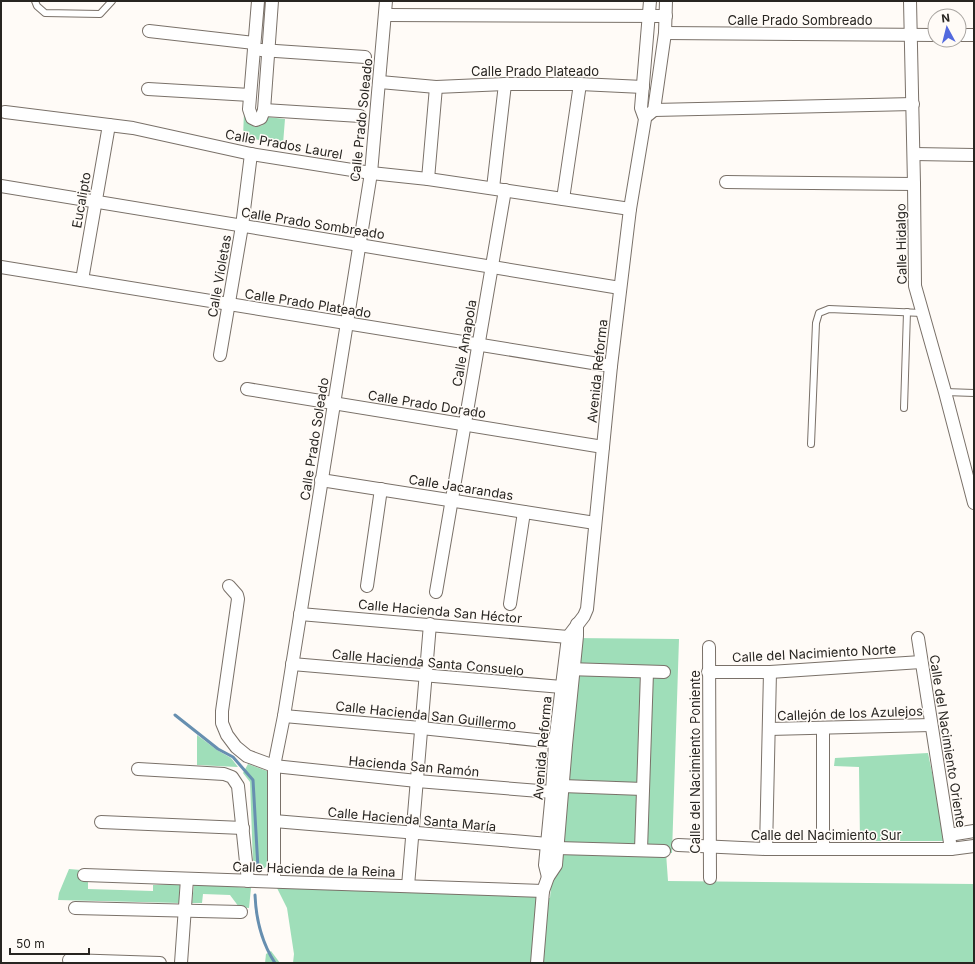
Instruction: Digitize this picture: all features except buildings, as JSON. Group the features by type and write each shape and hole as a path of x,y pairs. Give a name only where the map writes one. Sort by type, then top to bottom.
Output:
{"street":[{"path":"258,1 249,109 252,118 256,120 261,118 264,110 272,1"},
{"name":"Calle Prado Soleado","path":"274,882 274,766 284,716 371,173 386,1"},
{"name":"Avenida Reforma","path":"560,744 574,632 587,609 620,288 630,208 645,119 641,108 650,16 650,1"},
{"path":"645,119 654,110 665,33 666,1"},
{"name":"Calle Hidalgo","path":"910,1 914,154 915,286 972,488 974,503"},
{"path":"385,15 666,16"},
{"path":"149,32 254,46 269,50 365,58"},
{"name":"Calle Prado Sombreado","path":"665,33 927,35"},
{"name":"Calle Prado Plateado","path":"380,82 436,87 505,84 580,84 643,87"},
{"name":"Calle Amapola","path":"436,592 492,267 499,189 505,84"},
{"path":"563,199 580,84"},
{"path":"428,179 436,87"},
{"path":"148,89 250,94"},
{"path":"654,110 913,104"},
{"path":"264,110 360,116"},
{"name":"Calle Prados Laurel","path":"5,112 109,124 251,154 371,173 428,179 630,208"},
{"name":"Eucalipto","path":"82,280 109,124"},
{"name":"Calle Violetas","path":"220,355 242,226 251,154"},
{"path":"914,154 974,155"},
{"path":"726,182 914,184"},
{"name":"Calle Prado Sombreado","path":"1,186 620,288"},
{"name":"Calle Prado Plateado","path":"1,267 611,366"},
{"name":"Calle Prado Dorado","path":"247,389 603,447"},
{"name":"Calle Jacarandas","path":"321,480 595,523"},
{"path":"367,586 381,489"},
{"path":"510,604 524,512"},
{"name":"Hacienda San Ramón","path":"229,586 237,595 238,599 222,711 222,723 227,735 236,747 246,756 274,766 417,781 557,789 643,789"},
{"name":"Calle Hacienda San Héctor","path":"300,614 430,624 574,632"},
{"path":"408,886 430,624"},
{"name":"Calle del Nacimiento Oriente","path":"918,638 951,849"},
{"name":"Calle del Nacimiento Poniente","path":"709,647 710,878"},
{"name":"Calle del Nacimiento Norte","path":"708,672 770,672 922,662"},
{"name":"Calle Hacienda Santa Consuelo","path":"292,664 562,687"},
{"path":"569,669 664,672"},
{"name":"Avenida Reforma","path":"537,963 543,891 548,877 545,865 552,846 560,744 562,687 569,669"},
{"path":"641,850 647,672"},
{"path":"766,849 770,672"},
{"name":"Calle Hacienda San Guillermo","path":"284,716 421,728 560,744"},
{"name":"Callejón de los Azulejos","path":"769,729 931,725"},
{"path":"823,728 823,849"},
{"path":"138,769 224,774 232,777 238,786 248,881"},
{"name":"Calle Hacienda Santa María","path":"274,821 552,846 664,851"},
{"path":"101,822 243,828"},
{"path":"948,835 974,831"},
{"name":"Calle del Nacimiento Sur","path":"678,845 766,849 951,849 974,846"},
{"name":"Calle Hacienda de la Reina","path":"84,875 543,891"},
{"path":"182,963 187,879"},
{"path":"75,908 241,912"},
{"path":"68,960 160,963"}],"lane":[{"path":"34,1 37,6 46,13 100,14 112,3 112,1"},
{"path":"811,444 816,323 819,313 829,309 922,313"},
{"path":"904,408 907,312"},
{"path":"945,392 974,393"}],"green space":[{"path":"244,112 248,123 255,127 263,125 267,117 285,119 283,144 243,137"},
{"path":"572,638 679,639 672,853 666,853 668,881 974,884 974,963 293,963 294,954 287,908 274,882 543,891 543,898 550,898"},
{"path":"197,735 217,750 231,758 238,767 197,765"},
{"path":"928,753 946,841 860,841 859,767 834,766 835,758"},
{"path":"248,764 267,771 269,863 265,868 261,869 255,868 253,863 250,782 243,773"},
{"path":"69,869 81,870 81,880 88,880 88,889 153,891 153,885 180,884 179,903 58,900 59,893"},
{"path":"194,884 251,888 249,908 239,907 230,895 203,894 202,903 192,903"},
{"path":"271,951 280,963 265,963 266,954"}],"waterway":[{"path":"175,715 218,749 233,757 253,780 258,868"},
{"path":"255,895 260,930 270,955 275,963"}]}
